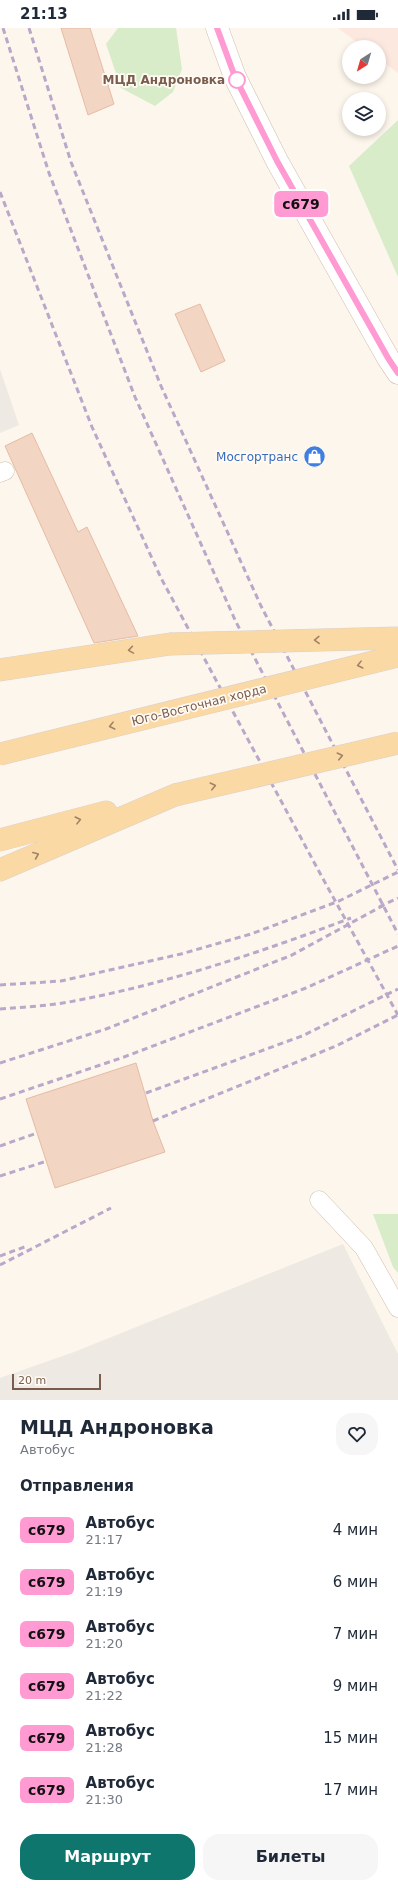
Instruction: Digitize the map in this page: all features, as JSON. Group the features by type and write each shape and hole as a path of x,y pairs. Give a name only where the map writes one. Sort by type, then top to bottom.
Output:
{"main road":[{"path":"0,670 170,644 398,638"},
{"name":"Юго-Восточная хорда","path":"0,754 398,656"},
{"path":"0,840 175,795 398,743"},
{"path":"0,870 175,795"}],"street":[{"path":"217,28 235,77 277,161 388,358 398,373"}],"lane":[{"path":"319,1200 364,1248 398,1308"}],"shaded area":[{"path":"338,28 398,28 398,73 386,64 386,40 354,40"},
{"path":"0,369 19,425 0,433"},
{"path":"343,1244 398,1354 398,1400 0,1400 0,1378 74,1352"}],"green space":[{"path":"118,28 176,28 182,69 173,92 155,106 121,88 106,44"},
{"path":"398,120 398,277 349,166 381,136 386,136 386,131"},
{"path":"373,1214 398,1214 398,1273 393,1267"}],"building":[{"path":"61,28 90,28 114,104 88,115"},
{"path":"200,304 225,361 201,372 175,314"},
{"path":"32,433 78,532 87,527 138,636 94,643 5,446"},
{"path":"136,1063 153,1121 165,1152 55,1188 26,1099"}],"railway":[{"path":"3,28 49,173 135,397 236,622 398,934"},
{"path":"29,28 71,162 161,386 261,606 398,870"},
{"path":"0,192 92,427 161,578 398,1015"},
{"path":"0,985 61,981 181,954 251,934 339,901 398,872"},
{"path":"379,907 398,898"},
{"path":"0,1063 106,1029 292,955 384,905"},
{"path":"0,1009 61,1003 105,995 177,977 247,955 351,918"},
{"path":"0,1099 124,1057 306,988 398,946"},
{"path":"146,1093 302,1036 398,989"},
{"path":"153,1121 336,1046 398,1015"},
{"path":"0,1146 37,1133"},
{"path":"0,1176 47,1161"},
{"path":"0,1265 111,1208"},
{"path":"0,1256 27,1246"}],"bus line":[{"name":"с679","path":"217,28 235,77 277,161 388,358 398,373"}],"place":[{"name":"МЦД Андроновка","path":"237,80"},
{"name":"Мосгортранс","path":"314,457"}]}
